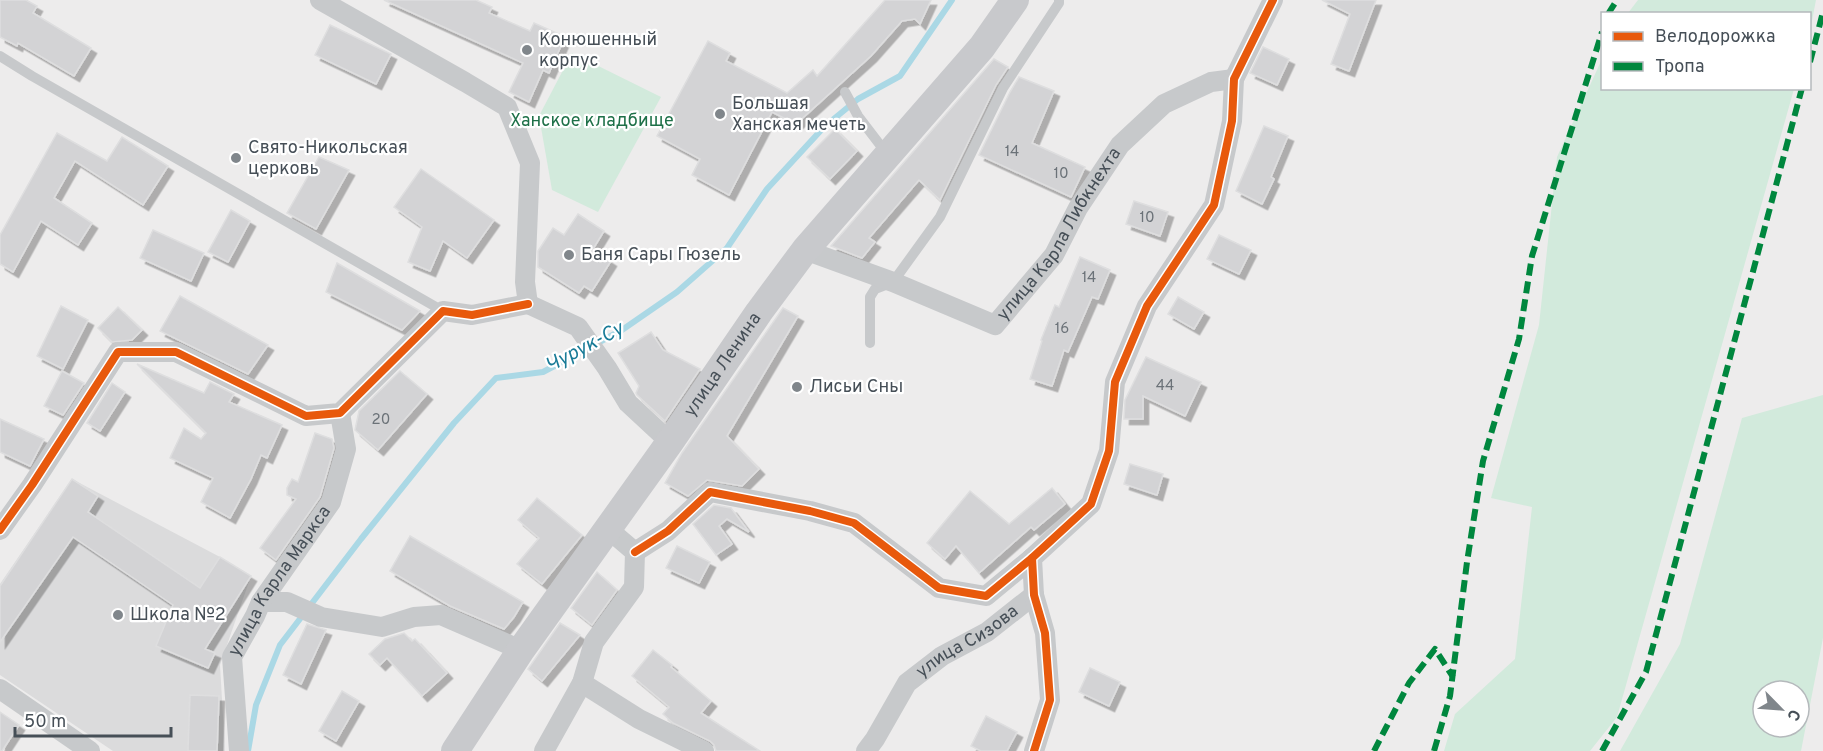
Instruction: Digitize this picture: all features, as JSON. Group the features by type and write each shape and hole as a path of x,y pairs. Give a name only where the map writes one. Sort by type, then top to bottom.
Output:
{"main road":[{"name":"улица Ленина","path":"455,751 521,650 805,250 982,47 1015,0"}],"street":[{"path":"320,0 507,107 530,163 525,282 528,304"},
{"path":"635,552 668,531 710,492 854,522 939,588 986,596 1032,558 1091,504 1109,451 1116,382 1147,306 1214,205 1232,121 1234,79 1273,0"},
{"name":"улица Карла Либкнехта","path":"805,250 893,282 995,325 1054,255 1078,208 1120,145 1164,104 1211,82 1234,79"},
{"path":"0,530 32,485 117,352 176,352 306,416 340,413 443,311 472,315 528,304 578,327 628,403 670,442"},
{"name":"улица Карла Маркса","path":"239,751 232,657 261,602 331,502 346,449 340,413"},
{"path":"608,529 635,552"},
{"path":"544,751 582,683 594,642 634,587 635,552"},
{"path":"1032,558 1034,595 1045,633 1050,700 1034,751"},
{"name":"улица Сизова","path":"866,751 907,683 942,656 987,632 1034,595"},
{"path":"261,602 287,602 321,617 382,627 414,617 441,615 521,650"},
{"path":"582,683 639,719 704,751"},
{"path":"0,689 90,751"}],"lane":[{"path":"870,344 870,297 875,289 893,282 940,217 1003,88 1059,0"},
{"path":"0,56 443,311"},
{"path":"845,92 858,116 888,154"}],"shaded area":[{"name":"Школа №2","path":"72,479 220,557 251,576 220,665 225,751 113,751 0,675 0,584"}],"green space":[{"path":"1638,0 1816,0 1811,26 1811,12 1629,12"},
{"name":"Ханское кладбище","path":"572,53 661,97 598,212 552,190 539,116"},
{"path":"1601,61 1601,90 1794,90 1617,717 1590,751 1444,751 1455,714 1515,659 1532,507 1491,498 1539,325 1557,157"},
{"path":"1823,395 1823,638 1811,700 1811,679 1751,679 1751,739 1803,739 1801,751 1620,751 1680,644 1742,418"}],"building":[{"path":"0,0 26,0 37,6 33,13 91,48 74,76 18,43 17,46 0,37"},
{"name":"Конюшенный корпус","path":"384,0 476,0 492,7 489,13 530,31 534,23 565,37 549,73 543,70 529,102 509,92 523,63"},
{"name":"Большая Ханская мечеть","path":"885,0 931,0 920,24 915,19 902,21 871,56 796,124 772,112 729,195 692,175 700,159 657,136 708,41 730,53 726,61 787,93 813,70 817,76"},
{"path":"1322,0 1376,0 1349,71 1331,64 1350,14"},
{"path":"330,25 391,54 376,84 315,55"},
{"path":"1263,47 1289,59 1277,85 1250,73"},
{"path":"994,59 1008,67 996,85 940,200 919,180 869,238 875,242 862,258 831,246"},
{"path":"1019,77 1054,91 1032,143 1085,167 1071,197 979,155"},
{"path":"1264,126 1288,136 1271,177 1274,179 1262,204 1236,191"},
{"path":"835,129 857,151 830,179 807,157"},
{"path":"57,133 107,161 122,137 168,166 143,205 75,161 54,198 92,223 78,245 41,221 13,272 0,264 0,235"},
{"path":"319,157 349,170 316,229 287,213"},
{"path":"421,169 494,220 467,258 443,241 430,271 408,262 422,227 394,207"},
{"path":"1134,201 1168,212 1160,236 1126,224"},
{"path":"231,210 250,221 228,262 208,252"},
{"name":"Баня Сары Гюзель","path":"578,214 604,231 593,249 611,261 592,291 584,286 579,293 538,267 538,251 553,228 564,235"},
{"path":"153,230 204,253 191,281 140,258"},
{"path":"1219,235 1251,250 1239,274 1207,259"},
{"path":"1080,257 1110,270 1098,299 1092,297 1068,352 1064,350 1052,386 1030,379 1041,340 1055,305 1059,307"},
{"path":"337,263 420,311 402,330 326,292"},
{"path":"180,296 268,345 248,374 160,331"},
{"path":"1178,297 1204,312 1194,329 1168,314"},
{"path":"61,306 88,320 63,369 37,356"},
{"path":"118,307 142,330 132,340 112,342 98,328"},
{"path":"783,308 798,316 727,436 759,469 742,486 707,480 688,496 665,483 682,453"},
{"path":"651,332 663,350 700,369 665,421 637,395 639,386 618,353"},
{"path":"1146,357 1201,382 1185,416 1143,396 1143,419 1124,419 1125,400"},
{"path":"137,364 204,393 210,382 234,394 229,402 282,425 267,458 261,455 230,518 201,502 213,478 170,458 184,428 201,439 206,433"},
{"path":"62,371 84,383 63,415 44,406"},
{"path":"400,371 427,394 378,450 355,430 359,411"},
{"path":"112,383 125,392 100,431 87,423"},
{"path":"0,419 44,439 30,466 0,452"},
{"path":"315,433 332,439 334,448 320,497 276,560 260,548 296,499 287,495 287,488 292,479 298,482"},
{"path":"1130,464 1163,474 1157,495 1124,484"},
{"path":"72,479 98,496 88,512 200,588 220,557 251,576 205,649 215,653 208,668 156,646 173,605 73,537 0,642 0,586"},
{"path":"1052,488 1065,504 1034,530 1031,527 979,573 956,546 945,559 927,543 970,491 1009,524"},
{"path":"537,498 582,535 542,584 517,564 539,538 518,520"},
{"path":"714,505 731,508 749,532 727,519 719,526 732,544 716,555 693,524"},
{"path":"410,536 523,602 504,629 450,606 390,571"},
{"path":"677,546 710,562 699,583 666,568"},
{"path":"597,572 617,590 592,625 571,608"},
{"path":"560,623 580,635 542,681 528,669"},
{"path":"307,624 326,630 301,684 283,675"},
{"path":"404,633 412,641 415,639 447,673 422,696 387,658 380,665 369,654 385,639"},
{"path":"653,650 711,701 701,713 760,751 716,751 710,741 673,723 663,714 669,707 632,676"},
{"path":"1090,668 1120,682 1109,706 1079,692"},
{"path":"342,691 359,701 336,741 319,731"},
{"path":"190,695 219,696 217,751 188,751"},
{"path":"0,712 19,725 2,751 0,751"},
{"path":"986,716 1017,732 1007,751 981,751 971,746"}],"waterway":[{"name":"Чурук-Су","path":"248,751 256,705 280,645 454,423 496,378 543,372 622,330 677,292 727,248 767,189 824,127 858,99 900,76 952,0"}],"marked path":[{"path":"1609,12 1617,0"},
{"path":"1811,58 1823,12"},
{"path":"1434,751 1450,696 1483,461 1519,339 1532,256 1601,35"},
{"path":"1602,751 1646,672 1801,90"},
{"path":"1374,751 1409,683 1435,649 1453,677"}],"cycle path":[{"path":"1034,751 1050,700 1045,633 1034,595 1032,558 1091,504 1109,451 1115,382 1147,306 1214,205 1232,121 1234,79 1273,0"},
{"path":"0,530 32,485 118,352 176,352 306,416 340,413 443,311 472,315 528,304"},
{"path":"635,552 668,531 710,492 810,511 854,523 939,588 986,596 1032,558"}],"place":[{"name":"Конюшенный корпус","path":"527,50"},
{"name":"Большая Ханская мечеть","path":"720,114"},
{"name":"Свято-Никольская церковь","path":"236,158"},
{"name":"Баня Сары Гюзель","path":"569,255"},
{"name":"Лисьи Сны","path":"797,387"},
{"name":"Школа №2","path":"118,615"}]}
